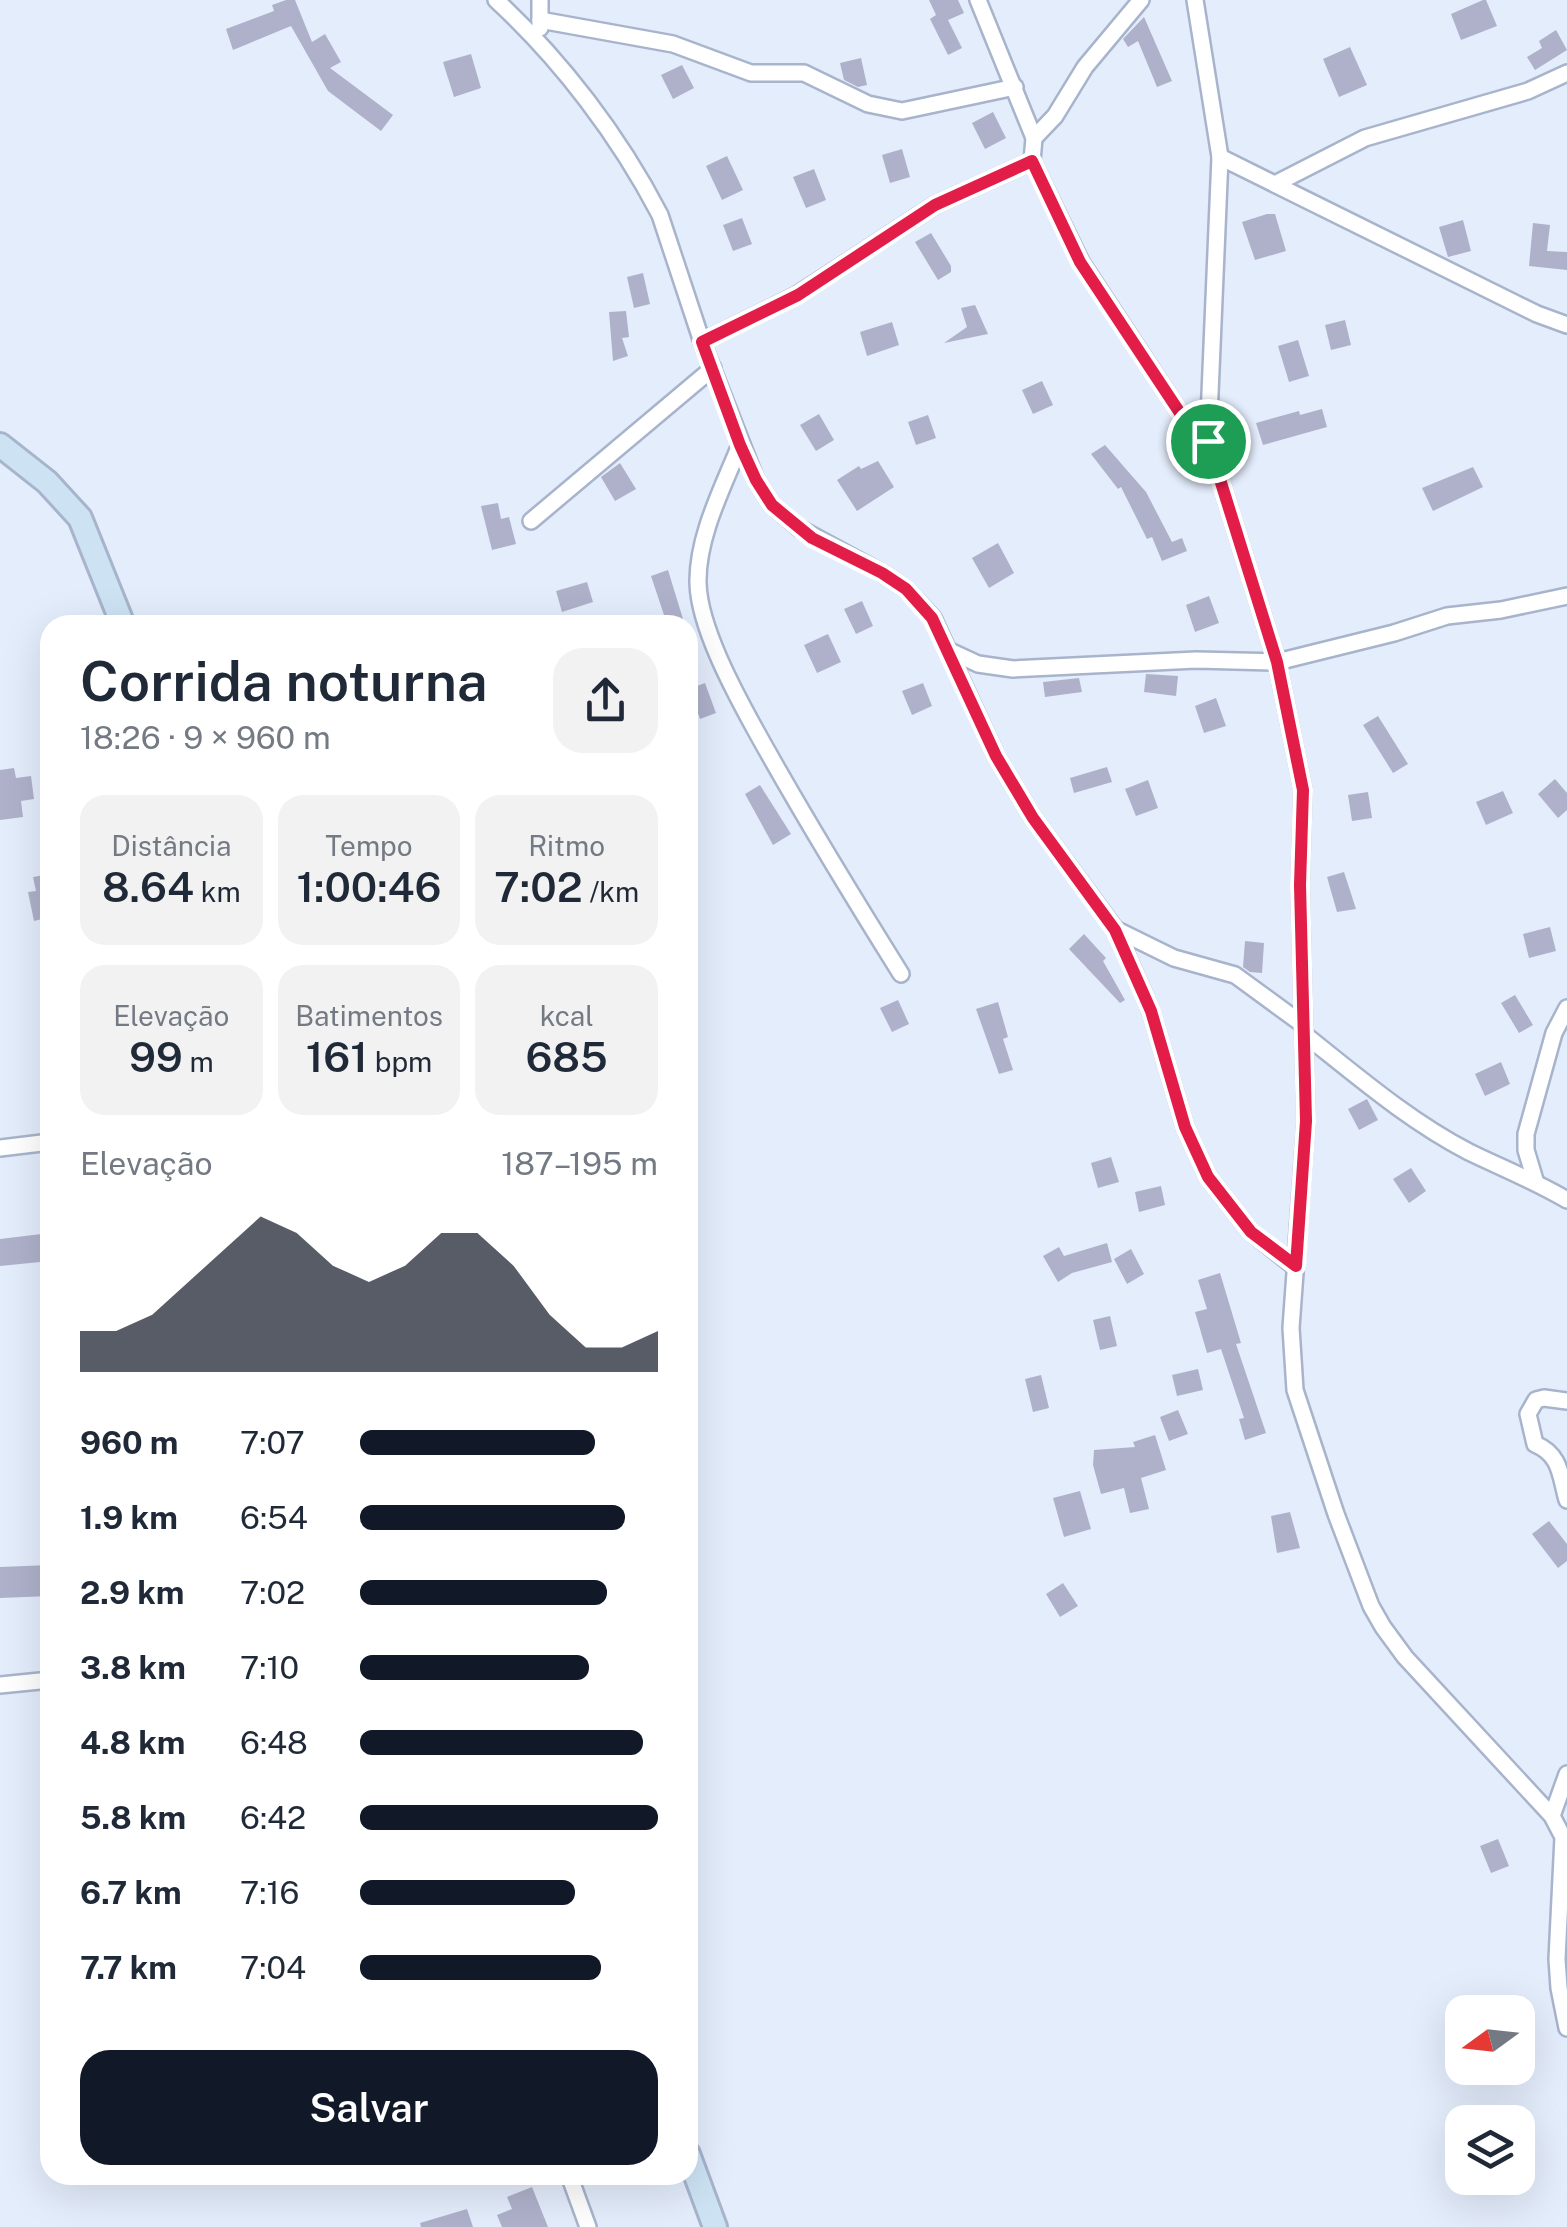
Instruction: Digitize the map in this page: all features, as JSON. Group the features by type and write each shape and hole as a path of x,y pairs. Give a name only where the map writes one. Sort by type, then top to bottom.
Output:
{"street":[{"path":"496,0 540,42 593,110 660,215 702,342 756,480 780,514 812,538 906,589 932,618 996,756 1033,818 1115,930 1151,1011 1185,1127 1208,1177 1251,1232 1296,1266"},
{"path":"540,0 540,42"},
{"path":"978,0 1034,138 1032,161 1080,262 1182,416 1208,441"},
{"path":"1034,138 1054,116 1085,67 1141,0"},
{"path":"1196,0 1220,156 1208,441 1277,662 1303,790 1300,885 1306,1121 1291,1328 1296,1390 1370,1606 1405,1657 1552,1816 1563,1836 1557,1959 1567,2028"},
{"path":"540,20 673,44 752,73 804,73 868,104 892,110 1015,87"},
{"path":"1274,184 1364,138 1528,91 1567,73"},
{"path":"1220,156 1537,314 1567,325"},
{"path":"702,342 798,295 935,205 1032,161"},
{"path":"531,521 713,368"},
{"path":"0,445 47,482 80,518 119,615"},
{"path":"740,445 699,565 698,588 710,632 740,702 801,813 901,974"},
{"path":"950,650 978,664 1023,670 1196,660 1277,662 1447,616 1567,596"},
{"path":"1115,930 1174,958 1234,975 1418,1121 1469,1152 1534,1180 1567,1200"},
{"path":"1534,1180 1526,1134 1557,1024 1567,1008"},
{"path":"0,1148 40,1143"},
{"path":"1567,1402 1536,1400 1528,1414 1535,1444 1558,1461 1567,1500"},
{"path":"0,1686 40,1681"},
{"path":"1552,1816 1567,1774"},
{"path":"698,2180 716,2227"},
{"path":"573,2185 588,2227"}],"building":[{"path":"295,0 312,42 325,34 341,62 330,68 393,115 381,131 328,91 291,26 233,50 226,29 274,11 272,5"},
{"path":"929,0 958,0 964,13 948,20 962,48 948,55 930,19 936,15"},
{"path":"1483,0 1497,26 1461,40 1451,14"},
{"path":"1144,17 1172,81 1157,87 1138,41 1128,47 1123,39"},
{"path":"1556,30 1567,50 1535,70 1527,57 1542,48 1539,41"},
{"path":"1350,47 1367,85 1339,97 1323,59"},
{"path":"471,54 481,88 454,97 443,62"},
{"path":"861,58 867,85 858,87 844,80 840,63"},
{"path":"682,65 694,88 673,99 661,75"},
{"path":"993,112 1006,138 985,149 972,123"},
{"path":"902,149 910,177 890,183 882,155"},
{"path":"727,156 743,190 722,200 706,166"},
{"path":"814,169 826,200 806,208 793,177"},
{"path":"1275,214 1286,251 1255,260 1242,222"},
{"path":"742,218 752,244 733,251 723,225"},
{"path":"1463,220 1471,251 1448,257 1439,227"},
{"path":"1533,223 1550,225 1547,251 1567,252 1567,270 1529,266"},
{"path":"931,233 951,266 951,272 938,280 915,242"},
{"path":"643,273 650,304 634,308 627,277"},
{"path":"975,305 988,334 944,343 967,327 961,308"},
{"path":"626,311 629,337 622,338 628,356 613,361 609,312"},
{"path":"1345,320 1351,345 1331,350 1325,325"},
{"path":"892,322 899,345 867,356 860,332"},
{"path":"1298,340 1309,376 1289,382 1278,346"},
{"path":"1042,381 1053,405 1033,414 1022,390"},
{"path":"1322,409 1327,427 1263,445 1256,423"},
{"path":"819,414 834,440 816,451 800,425"},
{"path":"928,415 936,438 916,445 908,422"},
{"path":"1105,445 1146,492 1172,542 1182,538 1187,551 1162,561 1121,487 1118,489 1091,454"},
{"path":"878,461 894,487 857,511 837,480 859,466 861,469"},
{"path":"620,463 636,489 615,501 601,477"},
{"path":"1473,467 1483,487 1433,511 1422,488"},
{"path":"498,503 501,519 509,517 516,544 492,550 481,506"},
{"path":"998,543 1014,573 989,588 972,558"},
{"path":"668,570 682,615 664,615 651,576"},
{"path":"587,582 593,602 562,612 556,591"},
{"path":"1209,596 1219,623 1195,632 1186,605"},
{"path":"862,601 873,626 856,634 844,609"},
{"path":"828,634 841,662 817,673 804,645"},
{"path":"1146,674 1178,676 1176,696 1144,692"},
{"path":"1079,678 1082,692 1045,697 1043,682"},
{"path":"705,683 716,713 700,719 698,714 698,686"},
{"path":"923,683 932,706 912,715 902,691"},
{"path":"1216,698 1226,726 1204,733 1195,706"},
{"path":"1378,716 1408,764 1393,773 1363,725"},
{"path":"1107,767 1112,782 1074,793 1070,778"},
{"path":"14,768 16,778 31,776 34,799 21,801 23,817 0,820 0,770"},
{"path":"1555,779 1567,793 1567,810 1558,818 1538,794"},
{"path":"1148,780 1158,808 1136,816 1125,789"},
{"path":"760,785 791,834 773,845 745,794"},
{"path":"1503,791 1513,813 1486,825 1476,802"},
{"path":"1368,792 1372,818 1352,821 1348,795"},
{"path":"1344,872 1356,909 1337,912 1327,877"},
{"path":"40,876 40,920 34,921 28,892 36,891 33,877"},
{"path":"1550,927 1556,951 1529,958 1523,934"},
{"path":"1084,934 1106,958 1103,961 1125,1000 1120,1003 1069,949"},
{"path":"1245,941 1264,943 1262,973 1243,967"},
{"path":"1515,995 1533,1025 1519,1033 1501,1003"},
{"path":"898,1000 909,1024 892,1032 880,1008"},
{"path":"998,1002 1008,1037 1003,1039 1013,1070 999,1074 976,1009"},
{"path":"1501,1062 1510,1084 1485,1096 1475,1074"},
{"path":"1367,1099 1378,1120 1359,1130 1348,1109"},
{"path":"1111,1157 1119,1182 1098,1188 1091,1163"},
{"path":"1411,1168 1426,1191 1409,1203 1393,1179"},
{"path":"1161,1186 1165,1205 1139,1212 1135,1192"},
{"path":"40,1234 40,1262 0,1266 0,1239"},
{"path":"1107,1243 1112,1262 1072,1273 1058,1282 1043,1256 1059,1247 1064,1256"},
{"path":"1131,1249 1144,1274 1127,1284 1114,1259"},
{"path":"1220,1273 1241,1343 1236,1344 1266,1433 1245,1440 1239,1419 1244,1418 1221,1349 1207,1353 1195,1312 1207,1309 1198,1280"},
{"path":"1110,1316 1117,1346 1100,1350 1093,1320"},
{"path":"1198,1369 1203,1390 1177,1396 1172,1375"},
{"path":"1041,1375 1049,1408 1033,1412 1025,1379"},
{"path":"1178,1410 1188,1434 1169,1441 1160,1417"},
{"path":"1155,1435 1166,1470 1141,1478 1149,1509 1130,1513 1124,1488 1101,1494 1093,1465 1094,1450 1135,1447 1133,1442"},
{"path":"1080,1491 1091,1529 1064,1537 1053,1498"},
{"path":"1290,1512 1300,1548 1277,1553 1271,1516"},
{"path":"1549,1521 1567,1544 1567,1561 1558,1568 1532,1534"},
{"path":"40,1565 40,1596 0,1598 0,1567"},
{"path":"1063,1583 1078,1606 1060,1617 1046,1594"},
{"path":"1498,1839 1509,1866 1491,1873 1480,1846"},
{"path":"532,2187 548,2227 502,2227 497,2215 512,2209 507,2197"},
{"path":"467,2209 473,2227 421,2227 420,2223"}],"route":[{"path":"1032,161 1080,262 1182,416 1208,441 1277,662 1303,790 1300,885 1306,1121 1296,1266 1251,1232 1208,1177 1185,1127 1151,1011 1115,930 1033,818 996,756 932,618 906,589 812,538 772,505 740,445 702,342 798,295 935,205 1032,161"}]}
